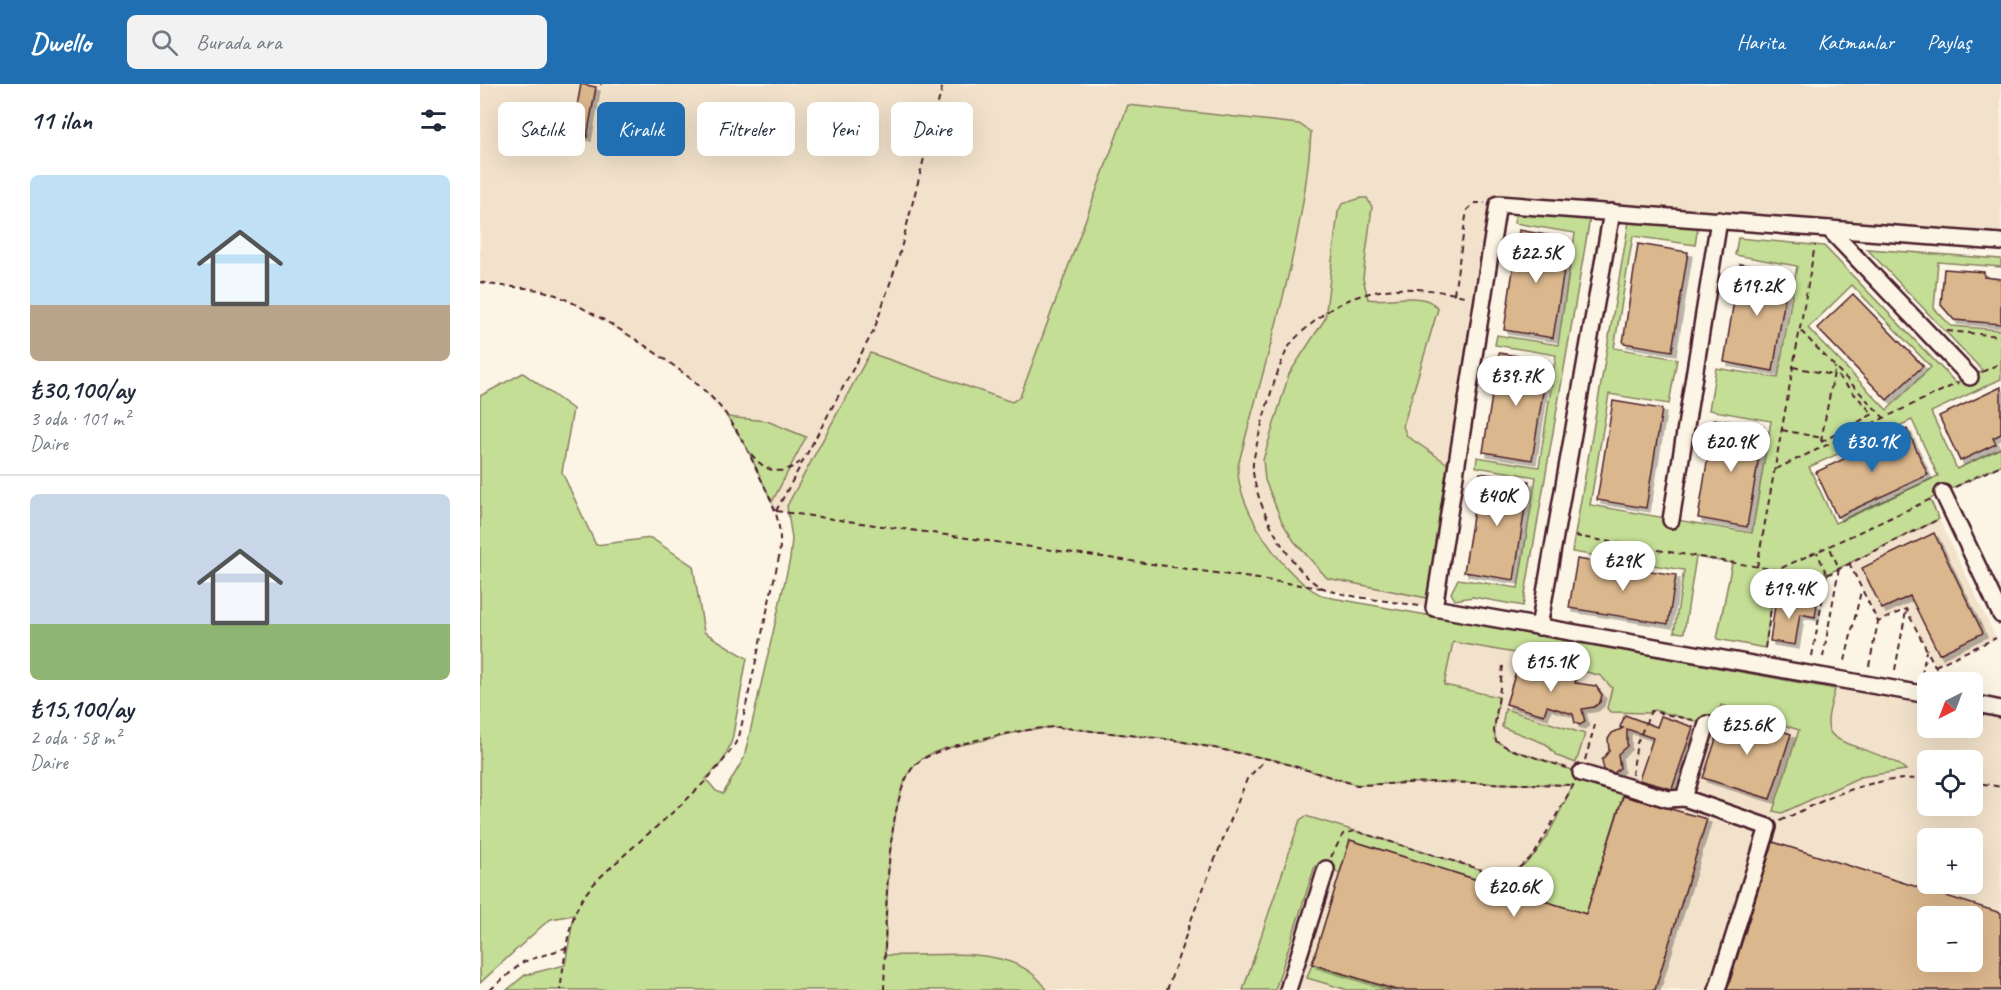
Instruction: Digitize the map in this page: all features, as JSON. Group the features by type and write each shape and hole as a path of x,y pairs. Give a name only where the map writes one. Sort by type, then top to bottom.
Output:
{"street":[{"path":"1917,693 1434,608 1498,204 2001,242"},
{"path":"1539,627 1612,212"},
{"path":"1671,520 1719,220"},
{"path":"1829,229 1970,377"},
{"path":"1943,493 2001,615"},
{"path":"1983,706 2001,708"},
{"path":"1684,798 1707,724"},
{"path":"1577,779 1631,788 1668,800 1684,798 1768,826 1717,990"},
{"path":"1294,989 1326,869"}],"path":[{"path":"776,511 874,330 898,260 943,84"},
{"path":"1454,294 1467,210 1476,203 1498,204"},
{"path":"1757,567 1815,245"},
{"path":"480,282 544,291 568,301 612,326 698,385 723,412 748,450 762,466 773,471 787,470 802,460"},
{"path":"1324,588 1308,577 1278,537 1264,512 1252,479 1254,455 1284,358 1299,334 1328,310 1351,297 1379,290 1406,288 1454,294 1483,301"},
{"path":"1800,330 1884,418"},
{"path":"1945,330 2001,336"},
{"path":"1774,470 2001,363"},
{"path":"1793,367 1834,374 1872,414 1821,442"},
{"path":"1820,448 1835,367"},
{"path":"1782,430 1822,438"},
{"path":"560,990 574,915 590,888 724,760 739,737 778,557 781,532 776,511 748,450"},
{"path":"1575,536 1777,570 2001,465"},
{"path":"776,511 1324,588 1434,608"},
{"path":"1827,574 1939,519"},
{"path":"1823,657 1839,568 1829,546"},
{"path":"1812,656 1827,574 1817,552"},
{"path":"1849,563 1878,622 1869,666"},
{"path":"1765,648 1777,570"},
{"path":"1775,581 1825,588"},
{"path":"1845,661 1861,589"},
{"path":"1878,622 1906,609"},
{"path":"1906,609 1938,672"},
{"path":"1895,670 1906,609"},
{"path":"1935,666 1996,638"},
{"path":"1922,672 1926,649"},
{"path":"1503,666 1494,730 1496,741 1577,779"},
{"path":"1631,788 1637,743 1651,711 1707,724"},
{"path":"1326,869 1341,837 1346,832 1355,831 1489,872 1514,872 1534,855 1577,779 1595,725"},
{"path":"884,990 890,862 898,802 910,770 926,756 1018,731 1056,727 1174,740 1266,759 1357,785 1577,779"},
{"path":"1167,990 1194,912 1247,779 1266,759"},
{"path":"1768,826 1833,796 1872,782 1917,780"},
{"path":"1983,784 2001,787"},
{"path":"490,990 522,962 568,947"}],"shaded area":[{"path":"480,84 2001,84 2001,234 1491,196 1426,607 1305,586 1327,597 1917,703 1917,738 1983,738 1983,715 2001,719 2001,990 836,990 897,528 776,511 736,429 698,385 640,344 568,301 544,291 480,282"},
{"path":"1939,519 1996,638 1935,666 1906,609 1878,622 1849,563"}],"green space":[{"path":"1128,105 1299,124 1311,132 1301,216 1292,258 1238,466 1239,483 1255,522 1281,561 1296,577 1312,590 1327,597 1835,689 1828,717 1830,732 1843,742 1889,759 1906,770 1860,777 1782,813 1773,811 1799,730 1721,705 1715,722 1707,724 1654,710 1649,713 1610,712 1607,708 1612,688 1601,676 1520,654 1453,642 1444,685 1499,697 1494,731 1496,741 1510,749 1581,773 1577,779 1623,794 1586,914 1350,840 1340,873 1315,866 1275,990 1243,990 1300,820 1306,816 1489,872 1505,873 1519,868 1542,845 1573,785 1435,782 1357,785 1274,760 1174,740 1056,727 1018,732 946,748 930,754 916,764 906,779 899,800 890,854 886,911 885,955 950,954 995,958 1016,964 1033,974 1047,990 507,990 525,975 565,965 574,915 551,919 480,983 480,396 523,373 573,409 562,472 596,545 651,538 693,566 704,632 747,658 732,740 724,760 706,779 716,791 723,794 744,758 790,559 792,539 787,506 870,353 1012,402 1020,397"},
{"path":"1367,198 1372,207 1363,278 1368,299 1415,298 1432,303 1438,309 1403,426 1407,436 1448,464 1427,598 1327,578 1294,541 1282,522 1265,480 1263,460 1289,374 1325,319 1338,212 1342,204"},
{"path":"1516,212 1590,218 1523,606 1473,597 1455,600 1451,593 1458,579 1518,588 1536,477 1476,467 1477,457 1539,467 1556,355 1495,345 1497,335 1558,345 1575,233 1514,223"},
{"path":"1629,221 1698,227 1695,245 1633,236 1614,348 1677,359 1669,404 1609,394 1590,505 1752,533 1771,421 1709,410 1716,368 1778,378 1797,266 1735,255 1738,238 1824,246 1956,383 1983,371 1867,249 2001,259 2001,267 1938,262 1934,308 1951,326 2001,330 2001,379 1931,412 1957,469 2001,448 2001,465 1930,499 1939,519 1827,574 1825,588 1775,581 1765,648 1717,639 1732,563 1696,557 1684,633 1674,632 1684,570 1572,552","holes":["1852,285 1931,367 1887,410 1808,328","1912,420 1938,476 1835,523 1809,467"]},
{"path":"727,417 767,421 806,437 772,502 746,446"},
{"path":"1505,709 1585,734 1576,763 1557,756 1546,744 1502,727"},
{"path":"1312,964 1396,990 1348,990 1307,978"}],"building":[{"path":"581,84 596,87 587,137 585,137 585,102 578,102"},
{"path":"1519,230 1569,239 1553,338 1504,330"},
{"path":"1638,244 1688,252 1672,351 1623,343"},
{"path":"1740,264 1789,272 1773,371 1724,362"},
{"path":"1944,269 1984,272 1984,277 2001,279 2001,324 1954,320 1941,305"},
{"path":"1853,294 1923,366 1887,400 1817,328"},
{"path":"1499,353 1548,361 1532,460 1483,452"},
{"path":"2001,387 2001,434 1993,438 1996,444 1960,461 1939,416"},
{"path":"1613,401 1662,409 1646,508 1597,500"},
{"path":"1714,419 1764,427 1747,527 1698,518"},
{"path":"1907,429 1928,475 1837,517 1816,472"},
{"path":"1480,473 1529,481 1514,580 1464,572"},
{"path":"1934,533 1983,633 1939,654 1910,596 1882,609 1862,568"},
{"path":"1577,559 1676,575 1668,624 1569,608"},
{"path":"1776,598 1817,604 1815,617 1800,614 1795,645 1770,641"},
{"path":"1519,662 1576,679 1575,683 1596,686 1602,695 1600,702 1594,707 1582,709 1585,722 1580,725 1575,723 1573,714 1547,706 1544,715 1506,704"},
{"path":"1725,712 1791,734 1770,799 1703,778"},
{"path":"1625,715 1657,727 1661,716 1693,727 1672,789 1639,780 1653,738 1627,729 1627,746 1618,754 1620,768 1614,773 1604,770 1602,760 1609,751 1608,739 1612,733 1623,728 1620,727"},
{"path":"1623,796 1707,819 1655,990 1396,990 1312,964 1350,840 1586,914"},
{"path":"1773,842 1917,887 1917,894 1940,894 1979,906 1917,906 1917,972 1983,972 1983,907 2001,913 2001,990 1727,990"}]}
